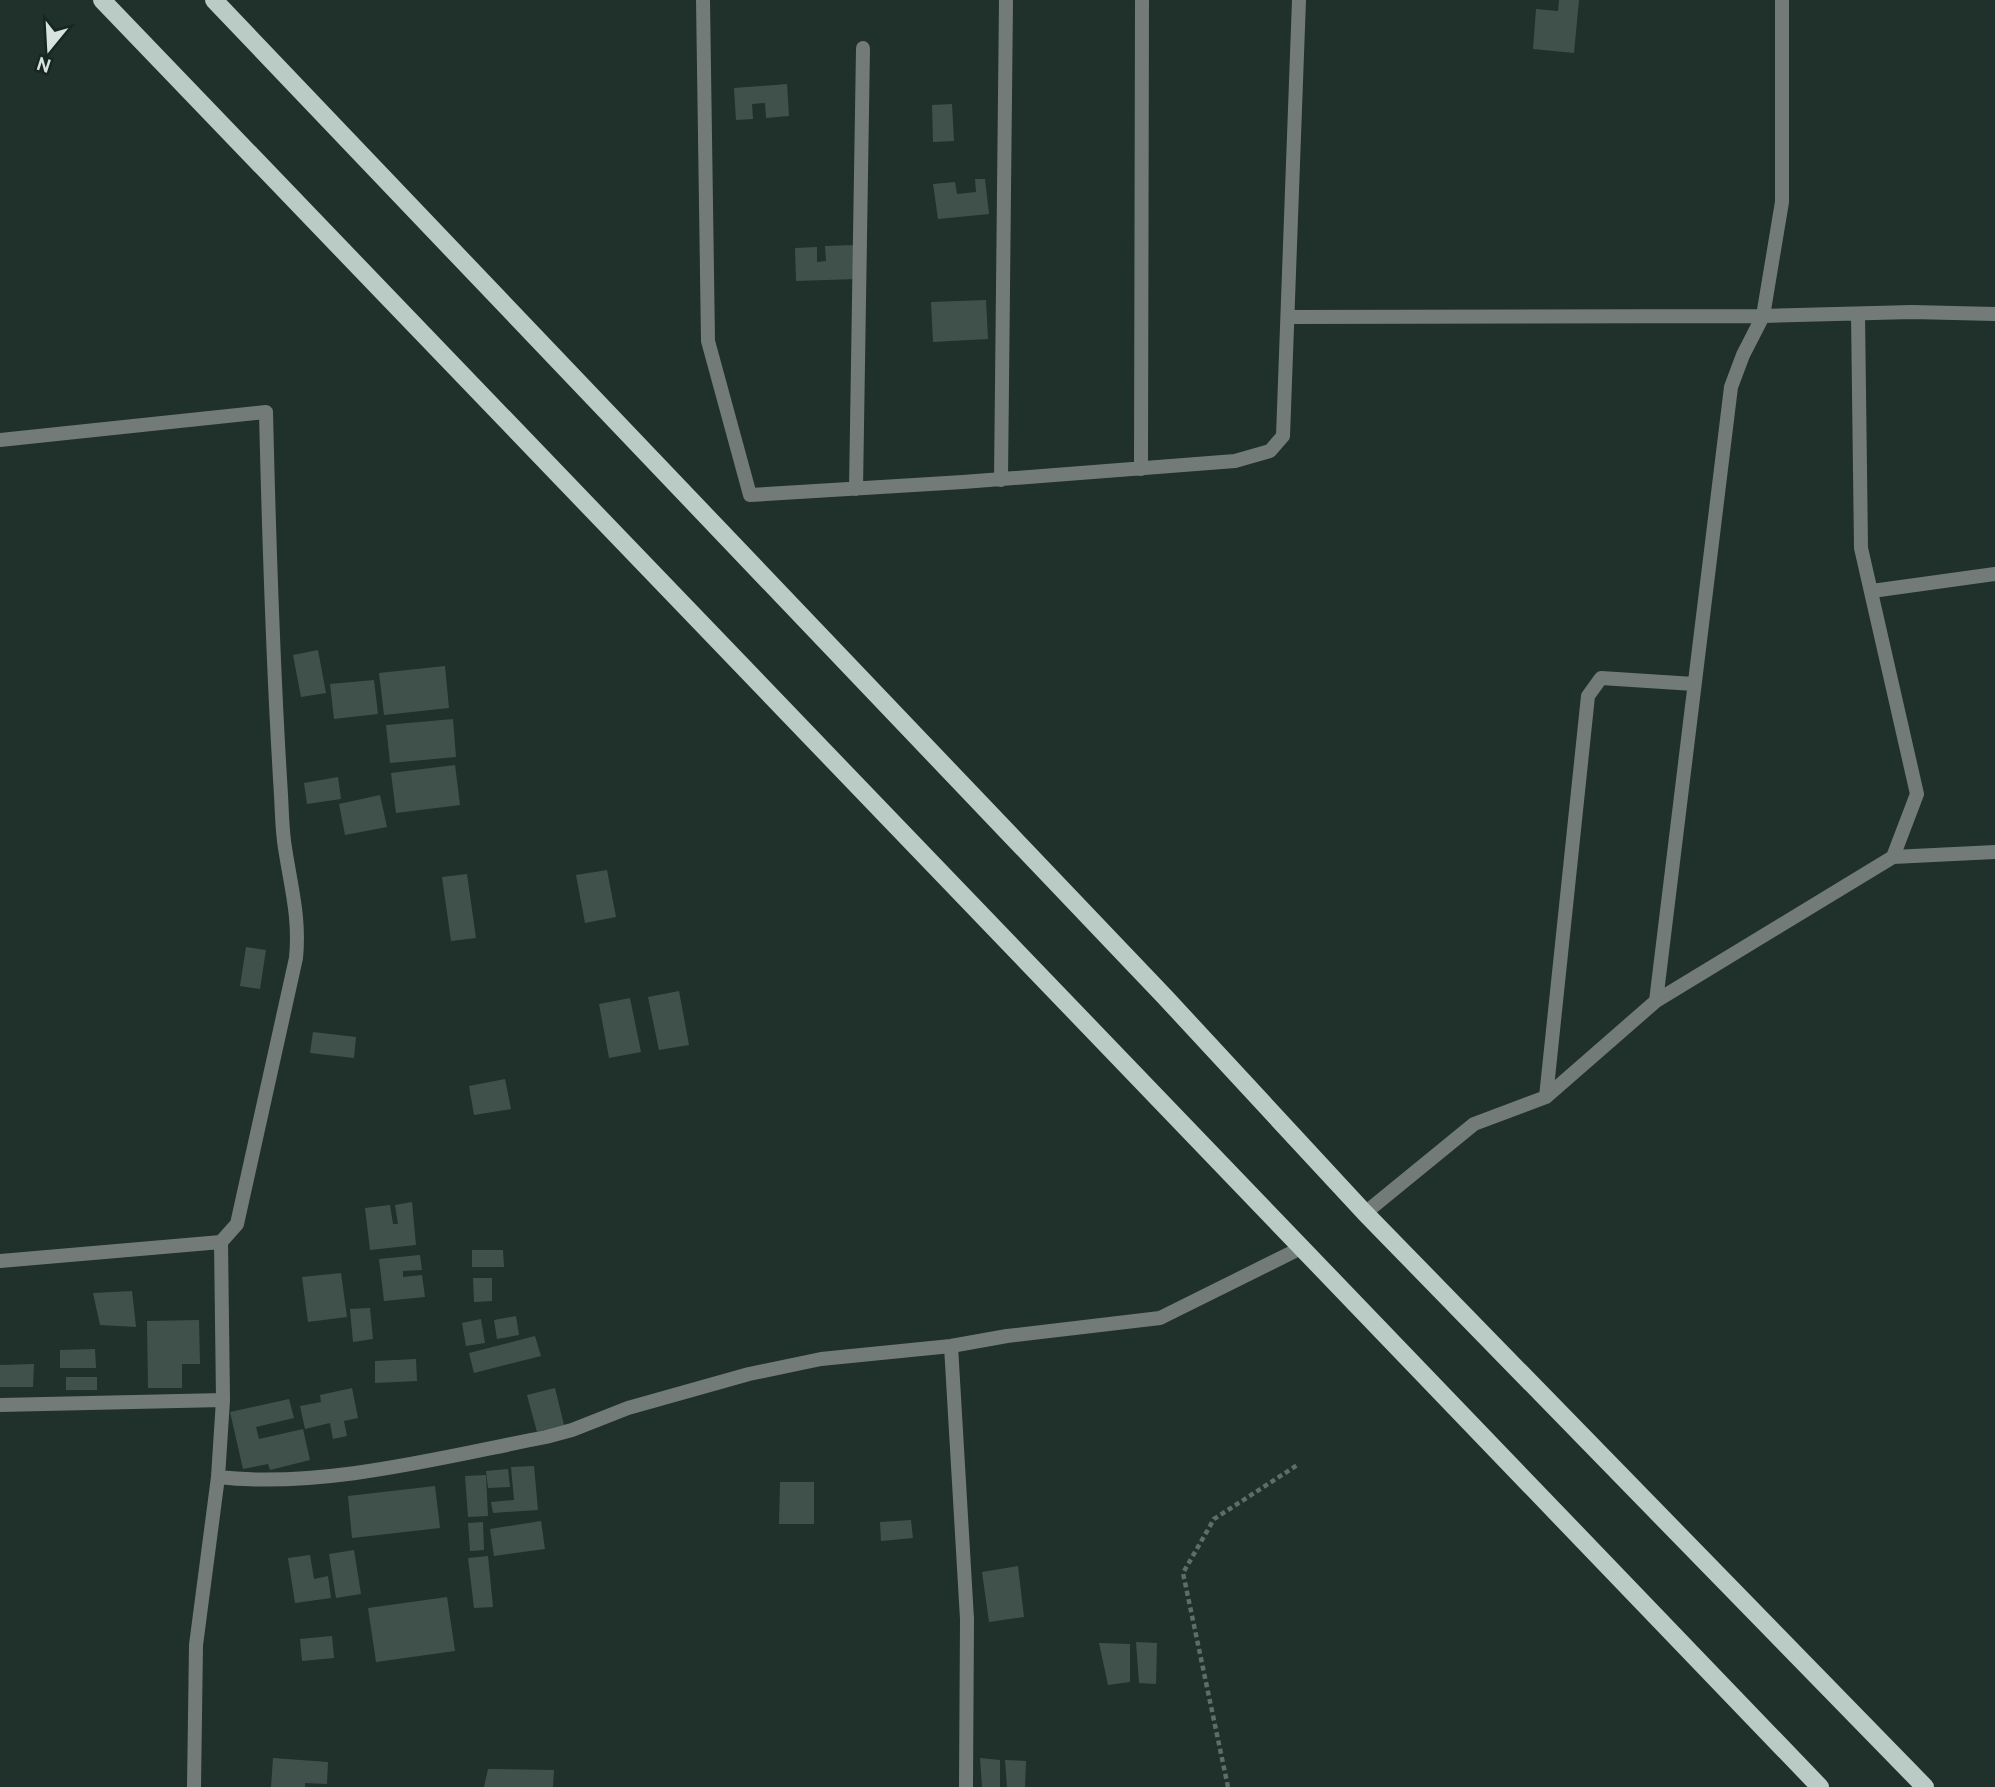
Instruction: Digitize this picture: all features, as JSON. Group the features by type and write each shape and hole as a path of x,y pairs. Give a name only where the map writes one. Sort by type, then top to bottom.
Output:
{"main road":[{"path":"102,0 1820,1787"},
{"path":"214,0 1127,957 1365,1213 1925,1787"}],"street":[{"path":"703,0 708,341 750,495 1001,480 1235,461 1270,450 1283,436 1290,317 1299,0"},
{"path":"1001,480 1006,0"},
{"path":"1141,468 1142,0"},
{"path":"1656,1001 1731,387 1743,355 1763,316 1782,202 1782,0"},
{"path":"856,489 863,48"},
{"path":"1858,314 1861,548 1917,794 1893,857"},
{"path":"1290,317 1995,314"},
{"path":"0,440 266,412 271,622 284,846 297,909 299,933 296,958 237,1224 221,1242 223,1400 218,1477 196,1645 194,1787"},
{"path":"1872,591 1995,574"},
{"path":"1546,1097 1588,696 1601,678 1694,684"},
{"path":"1365,1213 1474,1124 1546,1097 1656,1001 1893,857 1995,852"},
{"path":"0,1261 221,1242"},
{"path":"218,1477 252,1481 334,1476 546,1437 628,1408 749,1374 821,1359 951,1346 1007,1336 1160,1318 1303,1247"},
{"path":"951,1346 967,1619 966,1787"},
{"path":"0,1405 223,1400"}],"path":[{"path":"1228,1787 1183,1573 1214,1519 1299,1464"}],"building":[{"path":"1559,0 1579,0 1574,53 1533,49 1536,9 1558,11"},
{"path":"787,84 789,116 766,118 765,103 752,104 753,119 736,120 734,88"},
{"path":"952,104 954,141 933,142 932,105"},
{"path":"975,179 985,179 989,214 938,219 933,184 955,182 957,194 976,192"},
{"path":"855,245 857,279 796,281 795,248 817,247 817,262 826,261 825,246"},
{"path":"986,300 988,339 933,342 931,302"},
{"path":"318,650 326,693 301,697 293,655"},
{"path":"445,666 449,708 384,715 379,673"},
{"path":"374,680 378,714 334,719 330,684"},
{"path":"453,719 456,757 390,763 386,725"},
{"path":"455,765 460,805 396,813 391,773"},
{"path":"338,777 341,799 307,804 304,783"},
{"path":"380,795 387,827 345,835 339,804"},
{"path":"607,870 616,917 585,923 576,875"},
{"path":"467,874 476,938 451,941 442,877"},
{"path":"246,947 266,950 260,989 240,986"},
{"path":"679,991 689,1045 659,1050 648,997"},
{"path":"630,998 641,1052 609,1058 599,1004"},
{"path":"313,1032 356,1037 354,1058 310,1053"},
{"path":"505,1079 511,1109 474,1115 469,1086"},
{"path":"412,1202 416,1245 370,1250 365,1208 390,1205 393,1224 398,1224 395,1205"},
{"path":"472,1250 503,1250 504,1267 472,1267"},
{"path":"420,1255 422,1270 403,1271 403,1277 422,1275 425,1297 384,1301 379,1259"},
{"path":"341,1273 347,1317 308,1322 302,1277"},
{"path":"473,1278 492,1278 492,1301 474,1302"},
{"path":"132,1291 136,1327 100,1325 93,1293"},
{"path":"370,1308 373,1339 353,1342 350,1309"},
{"path":"516,1316 519,1335 497,1339 494,1320"},
{"path":"481,1319 485,1343 466,1346 462,1323"},
{"path":"199,1320 200,1364 182,1364 182,1388 148,1388 147,1321"},
{"path":"535,1336 541,1356 474,1373 469,1353"},
{"path":"95,1349 96,1368 60,1368 60,1350"},
{"path":"416,1359 417,1381 375,1383 375,1361"},
{"path":"34,1364 33,1387 0,1387 0,1365"},
{"path":"66,1377 97,1377 97,1390 66,1390"},
{"path":"352,1388 358,1418 344,1421 347,1436 333,1439 330,1423 305,1429 300,1406 321,1402 320,1395"},
{"path":"555,1388 564,1425 537,1432 527,1395"},
{"path":"289,1399 294,1418 256,1427 259,1439 303,1429 310,1460 270,1470 268,1464 243,1469 230,1412"},
{"path":"534,1466 538,1510 493,1513 491,1502 514,1500 511,1467"},
{"path":"508,1469 510,1487 488,1488 486,1471"},
{"path":"486,1475 488,1516 468,1517 465,1476"},
{"path":"780,1482 814,1482 814,1524 779,1524"},
{"path":"435,1486 440,1528 352,1538 348,1496"},
{"path":"911,1520 913,1538 881,1541 880,1522"},
{"path":"541,1521 545,1549 494,1556 490,1529"},
{"path":"483,1522 484,1550 470,1551 468,1523"},
{"path":"354,1550 361,1594 336,1598 329,1554"},
{"path":"310,1555 314,1579 328,1576 331,1598 295,1603 288,1558"},
{"path":"488,1556 493,1607 474,1608 468,1558"},
{"path":"1018,1566 1024,1617 989,1622 982,1572"},
{"path":"447,1597 455,1651 376,1662 368,1608"},
{"path":"332,1636 334,1658 302,1661 300,1639"},
{"path":"1136,1642 1157,1643 1156,1684 1139,1683"},
{"path":"1099,1643 1130,1644 1130,1682 1108,1685"},
{"path":"273,1758 328,1762 327,1784 305,1783 305,1787 271,1787"},
{"path":"980,1758 1000,1760 1000,1787 982,1787"},
{"path":"1005,1760 1026,1761 1025,1787 1007,1787"},
{"path":"488,1769 554,1770 553,1787 484,1787"}]}
